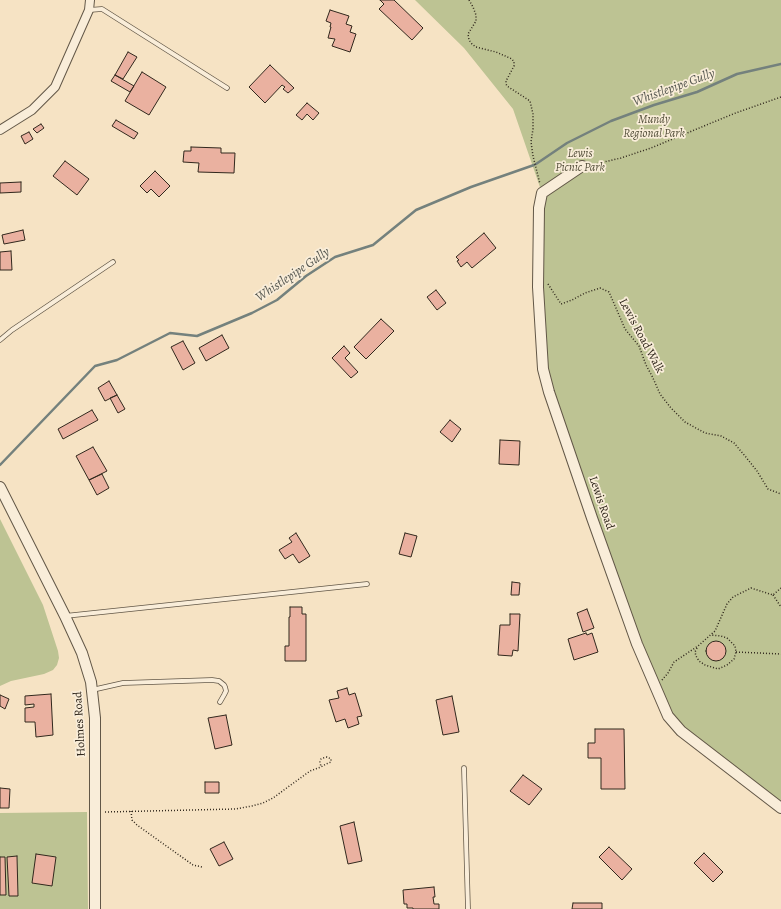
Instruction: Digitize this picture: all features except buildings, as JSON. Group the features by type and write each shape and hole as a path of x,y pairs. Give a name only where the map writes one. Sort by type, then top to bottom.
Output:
{"street":[{"path":"0,130 32,110 55,87 89,10 90,0"},
{"path":"542,193 582,166"},
{"name":"Lewis Road","path":"542,193 538,208 538,287 543,369 549,392 592,518 638,644 668,716 681,731 781,808"},
{"name":"Holmes Road","path":"0,487 65,616 82,654 91,682 95,718 95,909"}],"lane":[{"path":"89,10 102,9 227,88"},
{"path":"0,340 18,326 113,262"},
{"path":"65,616 367,584"},
{"path":"92,690 123,683 212,680 219,681 224,684 226,688 220,702"},
{"path":"464,768 468,909"}],"path":[{"path":"468,0 476,15 476,21 468,34 469,40 476,47 496,52 512,59 514,66 506,81 506,84 530,101 533,114 531,142 542,193"},
{"path":"582,166 621,158 650,148 733,114 781,97"},
{"name":"Lewis Road Walk","path":"547,283 561,304 600,288 609,292 625,329 639,346 646,365 660,394 671,408 685,422 705,433 721,436 734,444 757,471 768,489 781,494"},
{"path":"656,688 674,662 698,646 715,631 727,604 733,597 751,588 773,595 781,607"},
{"path":"773,595 781,588"},
{"path":"698,646 695,652 696,656 699,661 705,665 718,669 727,665 734,659 736,652 735,646 727,638 711,635"},
{"path":"736,652 781,654"},
{"path":"95,812 235,809 252,806 273,798 310,771 321,767 331,762 331,759 327,757 323,758 320,762 321,767"},
{"path":"131,811 132,820 137,825 193,865 202,867"}],"green space":[{"name":"Mundy Regional Park","path":"415,0 781,0 781,811 668,716 543,369 542,193 513,109 464,48"},
{"path":"0,519 43,605 59,658 57,665 53,670 44,674 11,681 0,686"},
{"path":"87,812 88,909 0,909 0,813"}],"waterway":[{"name":"Whistlepipe Gully","path":"536,164 567,143 611,121 654,105 697,92 737,74 781,64"},
{"name":"Whistlepipe Gully","path":"0,465 95,366 117,360 170,333 197,336 252,313 277,300 306,276 335,257 373,245 416,210 471,187 534,165"}],"park label":[{"name":"Lewis Picnic Park","path":"580,161"}]}
